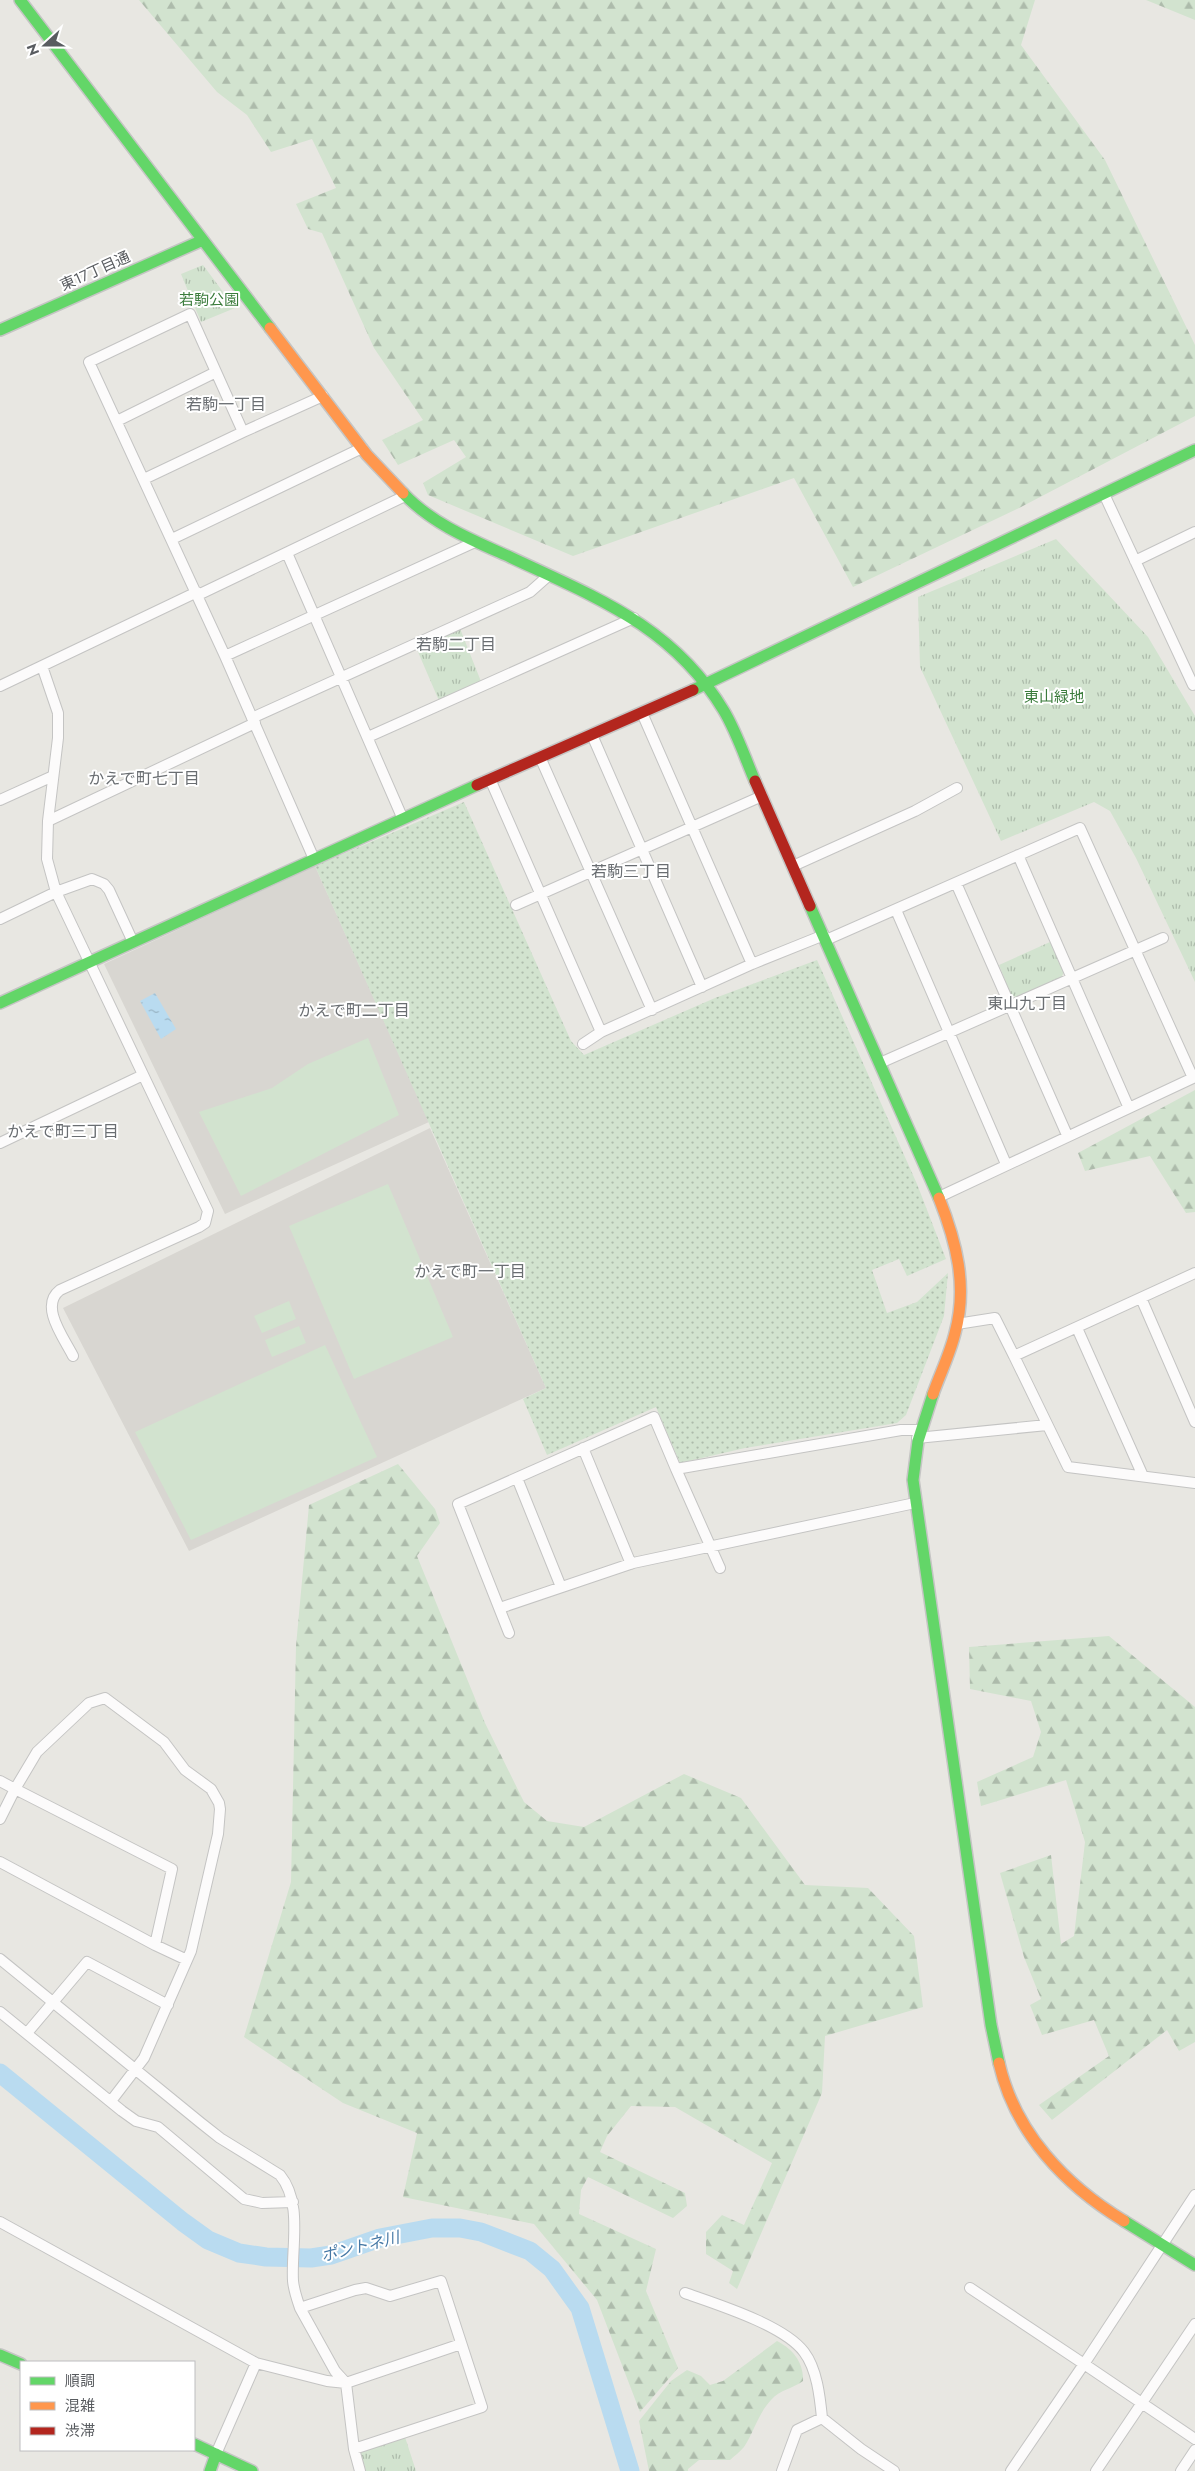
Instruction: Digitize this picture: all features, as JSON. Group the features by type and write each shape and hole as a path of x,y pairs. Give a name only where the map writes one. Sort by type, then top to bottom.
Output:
{"main road":[{"path":"20,0 383,475 405,496 431,516 475,542 634,618 676,648 706,683 725,714 955,1237 960,1268 961,1302 957,1324 918,1434 913,1462 915,1503 991,2025 1002,2080 1021,2121 1051,2165 1095,2203 1195,2265"},
{"name":"東17丁目通","path":"0,330 202,240"},
{"path":"0,1003 402,818 642,714 1195,450"},
{"path":"0,2355 20,2364"},
{"path":"195,2444 252,2471"},
{"path":"210,2471 216,2454"}],"street":[{"path":"244,432 190,314 89,362 197,594 314,859"},
{"path":"117,421 216,372"},
{"path":"144,480 323,396"},
{"path":"172,539 362,448"},
{"path":"1104,494 1194,687"},
{"path":"0,686 405,496"},
{"path":"1135,561 1195,532"},
{"path":"225,656 475,542"},
{"path":"287,553 402,818"},
{"path":"48,821 342,677 530,592 548,576"},
{"path":"368,737 634,618"},
{"path":"42,666 58,713 48,821 47,859 56,892 208,1211 208,1217 199,1227 60,1290 53,1296 50,1303 53,1316 73,1356"},
{"path":"642,714 694,826 752,964"},
{"path":"592,735 702,987"},
{"path":"540,757 589,872 652,1010"},
{"path":"0,800 53,776"},
{"path":"490,779 601,1032"},
{"path":"793,866 915,810 957,788"},
{"path":"516,905 762,796"},
{"path":"583,1044 601,1032 752,964 896,910 1080,828 1194,1078 1128,1106 939,1197"},
{"path":"1018,855 1128,1106"},
{"path":"0,919 56,892 92,879 104,884 109,890 133,942"},
{"path":"956,883 1067,1135"},
{"path":"896,910 1006,1164"},
{"path":"880,1063 1164,938"},
{"path":"0,1143 143,1075"},
{"path":"1014,1356 1195,1273"},
{"path":"1141,1298 1195,1422"},
{"path":"957,1324 995,1318 1068,1467 1195,1483"},
{"path":"1077,1328 1143,1476"},
{"path":"509,1633 458,1504 654,1417 720,1568"},
{"path":"676,1469 901,1430 918,1434 1047,1425"},
{"path":"584,1448 630,1564"},
{"path":"517,1478 562,1587"},
{"path":"500,1608 630,1564 915,1503"},
{"path":"0,1819 37,1752 89,1703 98,1698 105,1698 164,1742 185,1770 211,1789 220,1809 218,1834 187,1960 137,2069 111,2102"},
{"path":"0,1781 172,1869 155,1945"},
{"path":"0,1862 155,1945 187,1960"},
{"path":"0,1959 220,2138 280,2175 286,2182 294,2202 293,2275 295,2292 300,2308 336,2371 346,2383 354,2449 360,2471"},
{"path":"27,2033 52,2001 87,1962 168,2005"},
{"path":"0,2012 136,2121 158,2127 244,2199 262,2203 294,2202"},
{"path":"1011,2471 1195,2195"},
{"path":"0,2222 256,2363 327,2381 346,2383 461,2344"},
{"path":"300,2308 355,2290 366,2288 390,2296 442,2281 482,2407 354,2449"},
{"path":"970,2288 1195,2439"},
{"path":"685,2293 746,2315 770,2327 799,2346 806,2354 814,2376 822,2418 861,2449 894,2471"},
{"path":"1096,2471 1195,2324"},
{"path":"216,2454 256,2363"},
{"path":"782,2471 797,2430 822,2418"},
{"path":"1181,2471 1195,2450"}],"shaded area":[{"path":"315,866 429,1122 225,1214 104,964"},
{"path":"430,1128 546,1388 189,1551 63,1308"}],"green space":[{"path":"139,0 1035,0 1021,45 1105,160 1195,345 1195,416 1021,507 853,587 794,478 573,556 428,495 423,483 466,457 454,440 398,465 382,440 423,420 374,348 322,233 308,229 296,204 336,188 312,139 271,152 247,115 217,92"},
{"path":"1146,0 1195,0 1195,20"},
{"name":"若駒公園","path":"203,265 235,308 201,322 181,274"},
{"name":"東山緑地","path":"1056,539 1148,637 1195,716 1195,982 1136,858 1110,811 1094,802 1001,841 920,667 918,597"},
{"path":"459,626 482,684 440,703 415,645"},
{"path":"464,802 571,1041 584,1055 715,998 817,960 917,1184 946,1259 907,1276 899,1259 872,1270 887,1313 917,1302 948,1273 944,1316 906,1415 897,1423 745,1448 680,1463 656,1407 547,1455 523,1399 546,1388 315,866"},
{"path":"1050,942 1064,972 1061,978 1016,997 1011,995 999,965"},
{"path":"368,1038 399,1115 241,1196 199,1112 272,1088 308,1064"},
{"path":"1195,1090 1195,1212 1186,1213 1150,1156 1085,1171 1078,1153"},
{"path":"388,1184 453,1337 354,1379 289,1226"},
{"path":"289,1301 296,1319 262,1333 254,1316"},
{"path":"299,1326 306,1343 272,1357 265,1340"},
{"path":"325,1345 377,1457 191,1540 135,1432"},
{"path":"398,1464 435,1509 440,1523 417,1556 485,1723 524,1802 547,1821 584,1827 684,1774 741,1798 805,1885 868,1888 914,1936 923,2007 825,2036 822,2093 737,2289 729,2283 733,2271 706,2254 706,2232 722,2215 744,2225 772,2163 675,2107 631,2106 607,2136 600,2152 685,2193 687,2206 673,2218 588,2177 581,2190 579,2214 656,2249 646,2291 678,2368 640,2412 597,2300 534,2224 403,2197 417,2133 343,2103 244,2037 291,1882 296,1646 309,1505"},
{"path":"1109,1636 1195,1707 1195,2042 1179,2051 1167,2030 1052,2120 1039,2105 1109,2056 1094,2020 1042,2035 1030,2005 1041,1999 1024,1957 1000,1873 1051,1855 1061,1944 1074,1936 1085,1842 1066,1780 981,1806 977,1782 1033,1757 1041,1732 1031,1701 970,1689 969,1647"},
{"path":"777,2341 793,2352 802,2368 803,2381 771,2400 742,2449 730,2460 699,2460 688,2471 649,2471 639,2421 671,2381 687,2370 701,2376 710,2385 723,2381"},
{"path":"405,2437 416,2471 364,2471 358,2451"}],"water":[{"path":"155,993 176,1029 161,1039 140,1001"}],"waterway":[{"name":"ポントネ川","path":"0,2073 183,2222 208,2240 239,2253 266,2257 311,2258 331,2255 380,2238 432,2228 460,2228 481,2232 530,2251 552,2269 580,2308 630,2471"}],"traffic: fast":[{"path":"20,0 270,328"},
{"path":"0,330 203,240"},
{"path":"693,690 1195,450"},
{"path":"403,493 427,514 453,530 602,601 656,635 681,657 704,682 724,711 755,781"},
{"path":"0,1003 477,785"},
{"path":"810,906 939,1198"},
{"path":"933,1394 918,1441 913,1480 991,2025 999,2063"},
{"path":"1124,2221 1195,2265"},
{"path":"0,2355 20,2364"},
{"path":"195,2444 252,2471"},
{"path":"210,2471 216,2454"}],"traffic: slow":[{"path":"270,328 367,455 403,493"},
{"path":"933,1394 953,1341 959,1315 960,1298 960,1281 955,1247 939,1198"},
{"path":"999,2063 1017,2112 1045,2155 1082,2191 1124,2221"}],"traffic: jam":[{"path":"477,785 693,690"},
{"path":"755,781 810,906"}],"district":[{"name":"若駒一丁目","path":"226,404"},
{"name":"若駒二丁目","path":"456,644"},
{"name":"かえで町七丁目","path":"144,778"},
{"name":"若駒三丁目","path":"631,871"},
{"name":"東山九丁目","path":"1027,1003"},
{"name":"かえで町二丁目","path":"354,1010"},
{"name":"かえで町三丁目","path":"63,1131"},
{"name":"かえで町一丁目","path":"470,1271"}]}
